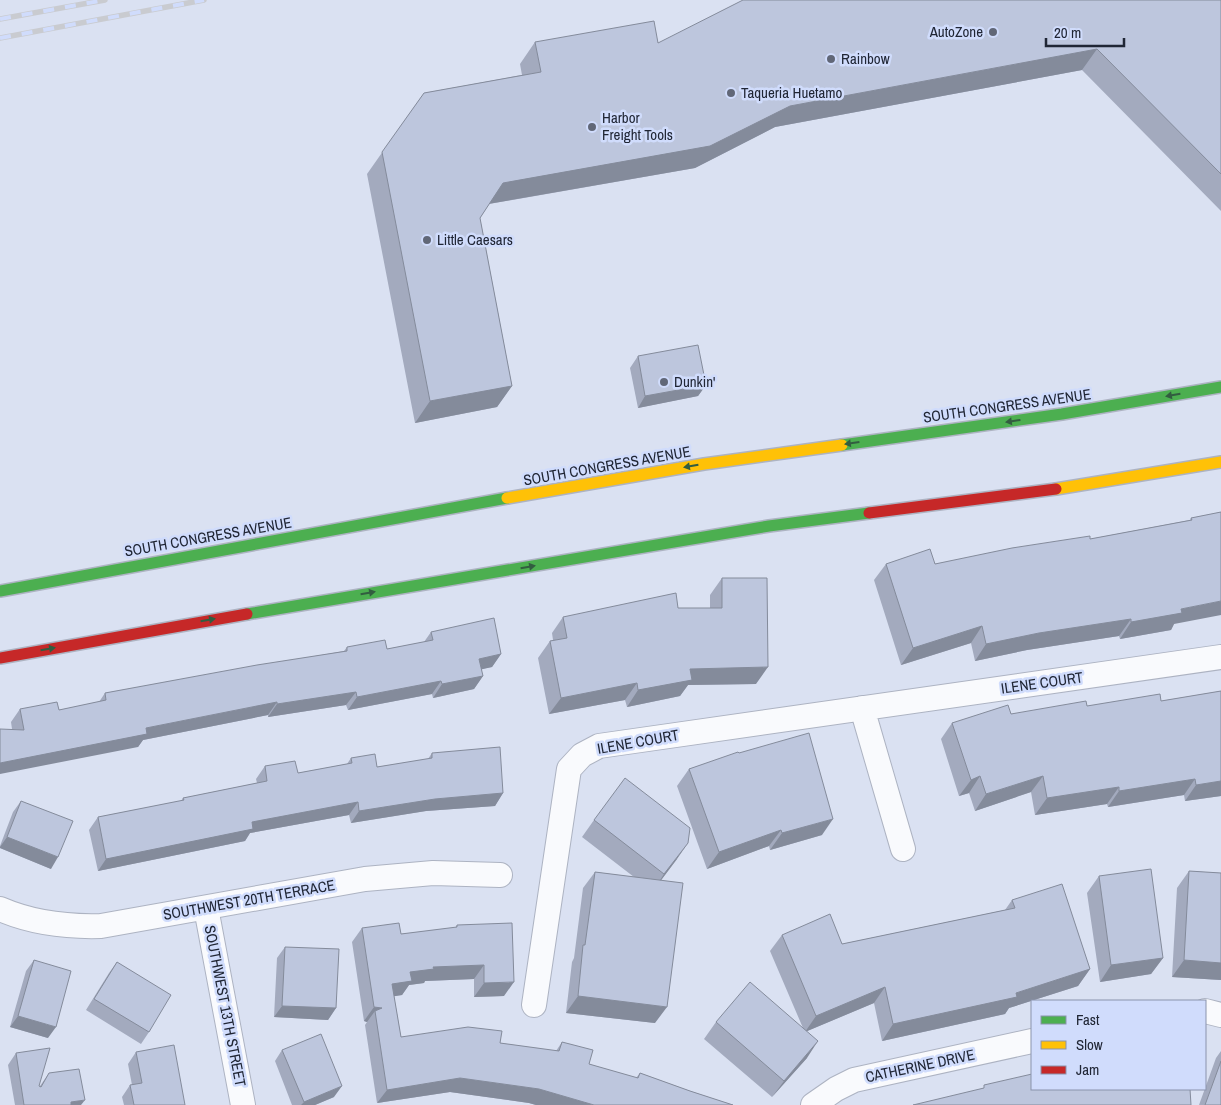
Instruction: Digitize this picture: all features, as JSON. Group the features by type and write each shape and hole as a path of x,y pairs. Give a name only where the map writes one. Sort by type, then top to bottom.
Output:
{"main road":[{"name":"SOUTH CONGRESS AVENUE","path":"0,591 412,515 704,464 1062,414 1221,387"},
{"path":"0,658 161,628 769,526 1054,489 1221,462"}],"street":[{"name":"ILENE COURT","path":"534,1005 568,768 582,755 599,746 1221,657"},
{"path":"862,708 903,849"},
{"name":"SOUTHWEST 20TH TERRACE","path":"0,908 14,915 35,921 79,927 102,926 365,879 433,873 500,875"},
{"name":"SOUTHWEST 13TH STREET","path":"206,908 244,1105"},
{"path":"1206,1011 1221,1015"},
{"name":"CATHERINE DRIVE","path":"813,1105 836,1089 854,1080 1031,1041"}],"building":[{"path":"743,0 1221,0 1221,174 1097,49 790,106 710,146 503,183 480,218 512,386 430,401 382,152 424,93 541,72 535,42 654,21 658,43"},
{"name":"Dunkin'","path":"698,345 706,385 645,396 638,356"},
{"path":"1221,512 1221,601 1181,609 1182,613 1131,622 1131,619 1039,633 986,644 982,626 913,648 886,564 930,549 935,564 1012,548 1090,536 1090,539 1192,520 1191,518"},
{"path":"722,578 767,578 768,667 690,669 692,680 638,690 637,683 561,698 550,641 567,638 563,617 676,593 678,608 722,608"},
{"path":"494,618 501,654 479,659 483,676 442,684 441,681 357,697 356,692 277,704 277,702 146,728 147,734 0,763 0,729 24,730 20,709 57,702 59,710 106,700 105,693 257,665 347,651 347,647 385,640 387,649 433,640 431,632"},
{"path":"1221,691 1221,781 1196,785 1195,779 1119,791 1119,787 1047,798 1043,776 986,794 980,776 971,780 952,723 1008,705 1011,714 1086,701 1087,706 1160,694 1161,701"},
{"path":"809,733 833,819 782,833 781,830 719,852 689,769 738,752"},
{"path":"500,747 503,793 435,799 359,811 358,802 252,822 253,829 106,859 98,817 267,781 265,766 295,761 298,773 352,763 351,758 375,754 377,767 432,758 432,753"},
{"path":"625,778 690,828 688,843 664,874 594,820"},
{"path":"21,801 73,821 58,857 7,837"},
{"path":"1151,869 1163,958 1111,965 1099,876"},
{"path":"1189,871 1221,873 1221,963 1184,960"},
{"path":"595,872 683,883 667,1007 578,996 583,945 585,945"},
{"path":"1062,884 1090,969 1016,993 1017,997 893,1024 885,987 816,1016 782,935 830,914 842,944 1015,908 1012,900"},
{"path":"399,923 401,934 457,927 457,925 512,923 514,982 484,983 484,965 433,967 434,969 410,972 412,981 392,984 401,1037 468,1027 502,1031 500,1043 559,1051 562,1042 593,1050 589,1064 638,1078 640,1073 733,1105 594,1105 539,1089 460,1078 387,1090 375,1011 382,1008 374,1007 362,928"},
{"path":"285,947 339,949 336,1008 282,1006"},
{"path":"34,960 71,971 56,1027 18,1016"},
{"path":"117,962 171,995 149,1032 94,999"},
{"path":"750,982 818,1041 784,1081 716,1022"},
{"path":"321,1034 342,1086 304,1102 282,1050"},
{"path":"174,1045 185,1105 134,1105 130,1085 142,1083 136,1052"},
{"path":"50,1048 39,1086 41,1087 49,1073 79,1069 85,1100 71,1102 71,1105 24,1105 16,1053"},
{"path":"1221,1061 1221,1105 1205,1105"},
{"path":"1031,1074 1031,1090 1190,1090 1191,1105 913,1105 984,1088 984,1085"}],"railway":[{"path":"0,19 105,0"},
{"path":"0,38 204,0"}],"traffic: fast":[{"path":"842,445 1062,414 1221,387"},
{"path":"0,591 507,498"},
{"path":"247,614 769,526 869,513"}],"traffic: slow":[{"path":"507,498 704,464 842,445"},
{"path":"1056,489 1221,462"}],"traffic: jam":[{"path":"869,513 1056,489"},
{"path":"0,658 247,614"}],"place":[{"name":"AutoZone","path":"993,32"},
{"name":"Rainbow","path":"831,59"},
{"name":"Taqueria Huetamo","path":"731,93"},
{"name":"Harbor Freight Tools","path":"592,127"},
{"name":"Little Caesars","path":"427,240"},
{"name":"Dunkin'","path":"664,382"}]}
